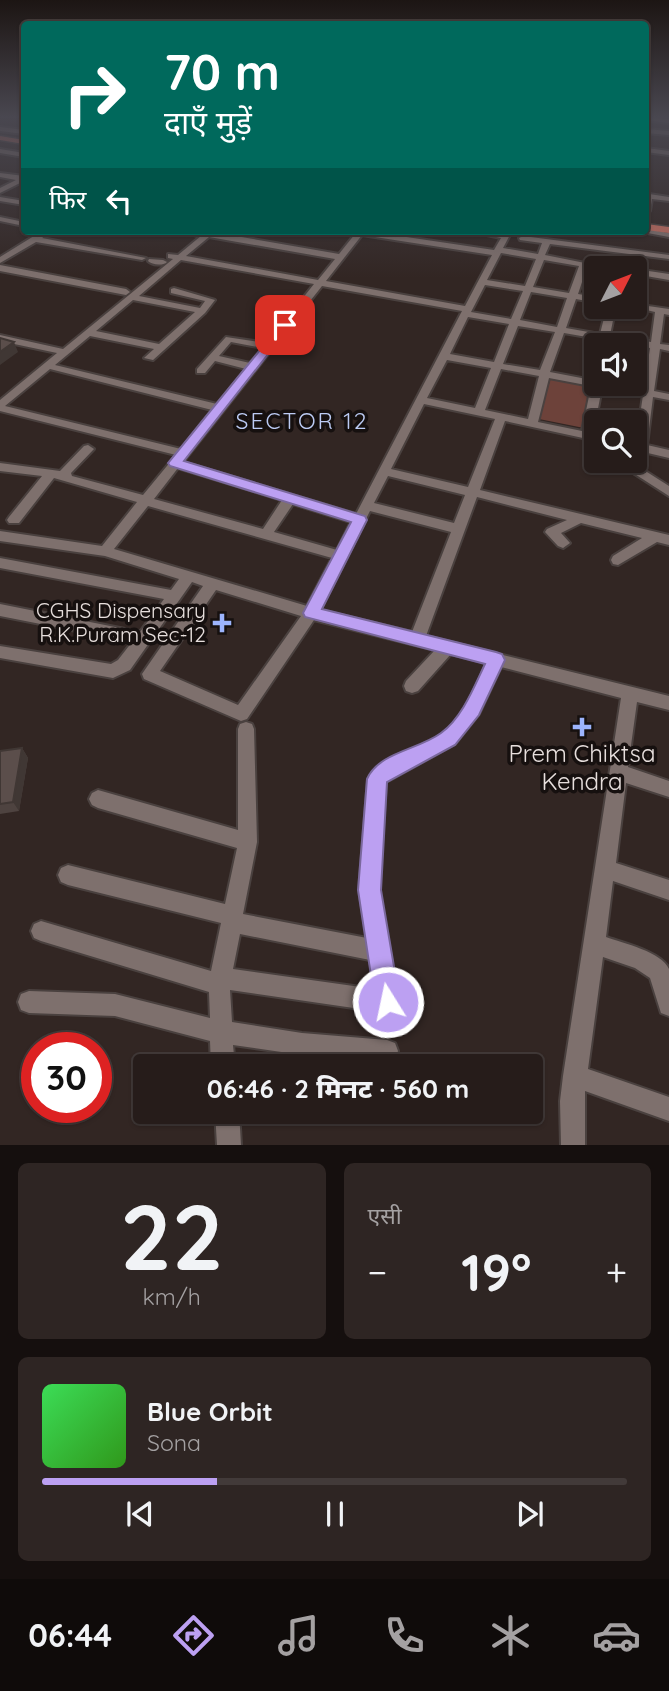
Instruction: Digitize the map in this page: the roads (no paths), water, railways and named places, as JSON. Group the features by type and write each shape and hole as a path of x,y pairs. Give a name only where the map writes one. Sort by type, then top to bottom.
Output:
{"main road":[{"path":"649,218 669,221"},
{"path":"649,228 669,232"}],"street":[{"path":"0,175 21,178"},
{"path":"0,191 21,180"},
{"path":"649,196 669,199"},
{"path":"0,199 21,202"},
{"path":"0,219 21,223"},
{"path":"649,231 669,232"},
{"path":"0,261 41,235"},
{"path":"0,393 89,333 167,259 202,235"},
{"path":"216,235 340,257"},
{"path":"105,551 358,235"},
{"path":"374,235 584,265 544,374 532,424"},
{"path":"213,583 150,674 241,714 311,613 506,235"},
{"path":"523,238 669,257"},
{"path":"35,239 142,258"},
{"path":"479,412 547,241"},
{"path":"167,259 320,282 514,323 584,335"},
{"path":"0,407 48,366 60,351 129,295 167,259"},
{"path":"0,268 202,311"},
{"path":"648,274 669,277"},
{"path":"482,282 584,298"},
{"path":"149,358 211,300 174,291"},
{"path":"647,412 655,346 665,311"},
{"path":"89,333 162,346"},
{"path":"0,338 60,351"},
{"path":"201,371 229,339 269,346"},
{"path":"647,345 669,348"},
{"path":"444,356 584,382"},
{"path":"213,358 252,367"},
{"path":"48,366 219,408"},
{"path":"649,394 669,397"},
{"path":"423,400 584,435"},
{"path":"0,407 179,458 360,520"},
{"path":"417,640 501,417"},
{"path":"15,520 58,474 88,449"},
{"path":"647,449 669,454"},
{"path":"0,467 58,474 146,502 341,555"},
{"path":"385,471 669,540"},
{"path":"639,473 669,492"},
{"path":"266,535 290,498"},
{"path":"367,506 458,530"},
{"path":"563,543 552,532 579,519"},
{"path":"0,536 105,551 311,613 669,703"},
{"path":"618,560 653,537"},
{"path":"0,563 175,596"},
{"path":"0,652 108,673 124,665 189,576"},
{"path":"0,610 145,639"},
{"path":"412,686 448,647"},
{"path":"41,931 220,981 388,1002 369,890 377,779 382,773 449,739 473,709 496,660"},
{"path":"573,1145 572,1101 575,1076 630,693"},
{"path":"222,1054 220,981 248,842 246,729"},
{"path":"618,772 669,789"},
{"path":"99,799 248,842"},
{"path":"605,870 669,890"},
{"path":"68,875 233,919 379,951"},
{"path":"594,943 641,960 659,971 669,1005"},
{"path":"29,1002 115,1005 221,1032 302,1044 387,1051"},
{"path":"575,1076 669,1109"},
{"path":"228,1124 229,1145"}],"place":[{"name":"CGHS Dispensary R.K.Puram Sec-12","path":"222,623"},
{"name":"Prem Chiktsa Kendra","path":"582,727"}],"district":[{"name":"SECTOR 12","path":"302,421"}]}
